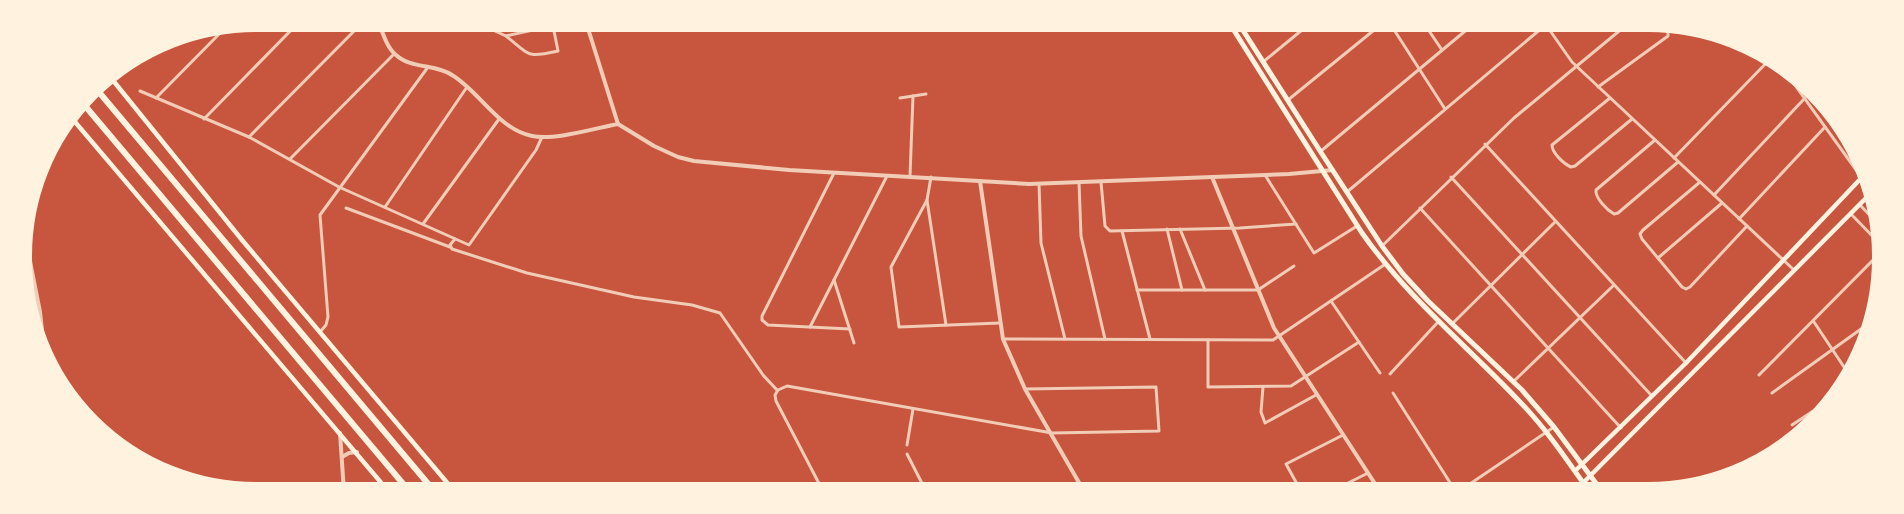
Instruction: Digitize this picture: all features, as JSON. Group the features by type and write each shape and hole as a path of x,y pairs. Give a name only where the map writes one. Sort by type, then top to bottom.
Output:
{"highway":[{"path":"99,91 430,486"},
{"path":"85,106 405,486"}],"main road":[{"path":"1232,28 1384,265 1438,322 1521,403 1547,432 1585,486"},
{"path":"1241,28 1382,246 1416,288 1514,381 1554,427 1599,486"},
{"path":"112,80 242,240 450,486"},
{"path":"74,121 384,486"},
{"path":"1575,471 1653,397 1861,178"},
{"path":"1583,483 1868,197"}],"street":[{"path":"204,119 293,28"},
{"path":"249,137 357,28"},
{"path":"382,28 394,54 403,60 451,74 500,118 523,134 542,137 618,124 663,151 686,160 834,173 1039,184 1332,170"},
{"path":"490,28 506,36 530,55 558,51 553,28"},
{"path":"506,36 544,28"},
{"path":"587,28 618,124"},
{"path":"1263,62 1304,28"},
{"path":"1288,100 1377,28"},
{"path":"1393,28 1445,109"},
{"path":"1428,28 1442,50"},
{"path":"1320,152 1469,28"},
{"path":"1347,192 1540,28"},
{"path":"1549,28 1576,67 1794,270"},
{"path":"1382,246 1485,144 1623,28"},
{"path":"1598,87 1668,36 1668,29"},
{"path":"156,98 222,31"},
{"path":"290,160 394,54"},
{"path":"1674,158 1767,63"},
{"path":"320,332 326,325 328,317 320,215 428,67"},
{"path":"1791,80 1856,165"},
{"path":"385,207 467,87"},
{"path":"140,91 249,137 339,187 469,245 536,150 542,137"},
{"path":"900,98 926,94"},
{"path":"910,176 913,96"},
{"path":"1610,98 1552,145 1553,150 1567,166 1571,168 1575,166 1632,119"},
{"path":"1714,195 1805,98"},
{"path":"423,224 500,118"},
{"path":"1739,219 1825,127"},
{"path":"1655,140 1596,190 1597,196 1610,212 1618,213 1678,162"},
{"path":"1485,144 1686,363"},
{"path":"834,173 762,316 763,322 768,325 850,329"},
{"path":"810,327 887,175"},
{"path":"1265,175 1314,253 1357,226"},
{"path":"931,177 927,200 891,267 899,327 1000,323"},
{"path":"1212,177 1279,337 1376,486"},
{"path":"1451,177 1653,397"},
{"path":"980,181 1003,339 1025,389 1081,486"},
{"path":"1101,181 1105,227 1110,231 1296,224"},
{"path":"1079,182 1081,236 1105,339"},
{"path":"1700,183 1641,232 1642,239 1682,287 1688,289 1747,226"},
{"path":"1039,184 1041,243 1065,339"},
{"path":"927,200 946,325"},
{"path":"1658,258 1722,203"},
{"path":"1860,205 1872,218"},
{"path":"346,208 456,251 520,271 634,297 692,305 720,313 763,375 778,390"},
{"path":"1420,208 1621,428"},
{"path":"1851,214 1875,239"},
{"path":"1452,324 1556,221"},
{"path":"1167,229 1182,290"},
{"path":"1180,229 1205,290"},
{"path":"1122,231 1150,339"},
{"path":"450,247 455,239"},
{"path":"28,253 42,334"},
{"path":"1759,375 1876,257"},
{"path":"1003,339 1271,340 1279,337 1384,265"},
{"path":"1137,290 1258,290 1294,266"},
{"path":"834,280 854,344"},
{"path":"1514,381 1614,285"},
{"path":"1331,301 1380,373"},
{"path":"1390,374 1438,322"},
{"path":"1814,322 1846,370"},
{"path":"1772,393 1864,328"},
{"path":"1208,340 1208,387 1288,387 1306,378 1359,342"},
{"path":"821,486 776,401 775,395 778,390 787,386 1052,434 1159,431 1156,387 1025,389"},
{"path":"1263,387 1261,412 1264,423 1316,394"},
{"path":"1394,393 1452,486"},
{"path":"1792,425 1820,406"},
{"path":"907,445 913,409"},
{"path":"1466,486 1554,427"},
{"path":"340,432 343,486"},
{"path":"1298,486 1286,464 1343,435"},
{"path":"341,458 349,453 357,452"},
{"path":"907,454 923,486"},
{"path":"1342,486 1368,473"}]}
